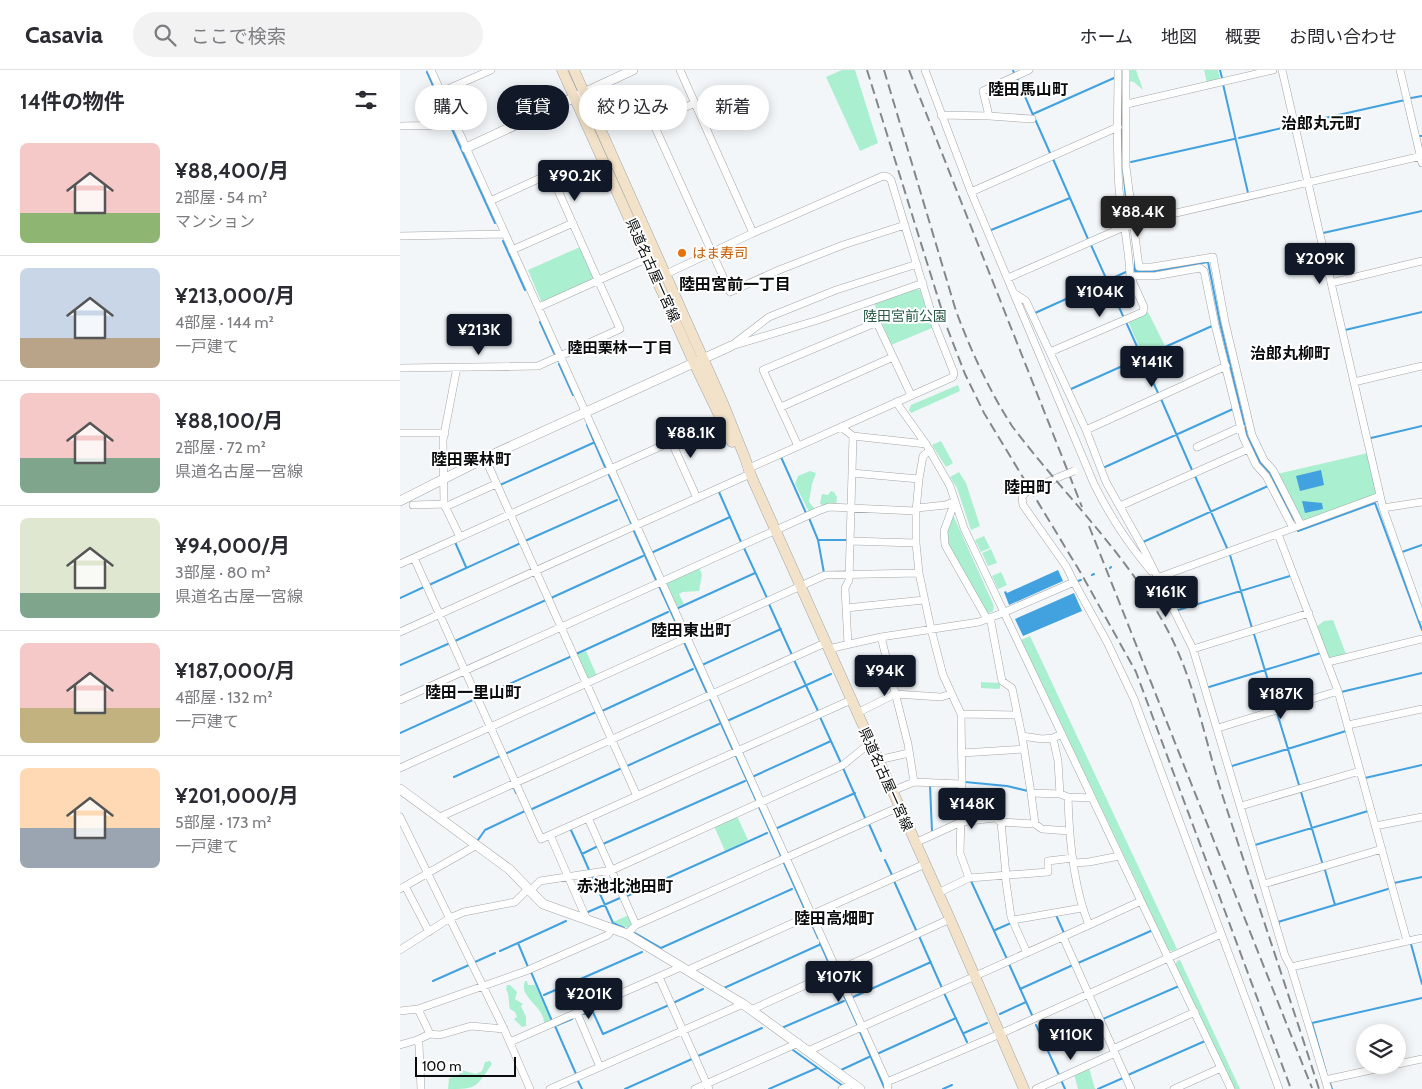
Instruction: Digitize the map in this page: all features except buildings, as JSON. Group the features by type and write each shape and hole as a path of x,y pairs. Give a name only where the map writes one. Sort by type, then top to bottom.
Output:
{"main road":[{"name":"県道名古屋一宮線","path":"562,70 579,95"},
{"name":"県道名古屋一宮線","path":"574,70 579,95"},
{"name":"県道名古屋一宮線","path":"594,130 648,258 745,458 775,531 950,919 1022,1088"},
{"name":"県道名古屋一宮線","path":"596,130 666,274 699,361"}],"street":[{"path":"430,70 438,85"},
{"path":"457,85 491,70"},
{"path":"601,85 633,70"},
{"path":"680,70 753,233"},
{"path":"925,70 971,192 1086,466 1112,519 1129,544 1157,578"},
{"path":"989,116 982,91 1029,70"},
{"path":"1118,70 1119,191 1130,224 1139,267 1152,267 1213,257 1225,322 1252,435 1264,460 1273,470 1297,526"},
{"path":"1050,352 1142,312 1144,308 1130,276 1130,224 1126,167 1126,70"},
{"path":"1126,104 1273,70"},
{"path":"1282,70 1383,508 1422,618"},
{"path":"1008,278 1130,224 1421,159 1400,70"},
{"path":"466,148 579,95"},
{"path":"695,102 655,121 654,125 730,292 843,245 905,225"},
{"path":"942,115 1032,119"},
{"path":"400,126 415,126"},
{"path":"971,192 1118,127"},
{"path":"458,130 587,412 610,468 888,1086 1222,934"},
{"path":"400,368 538,366 620,330 552,177 547,175 490,201"},
{"path":"400,632 697,498 798,446 952,377 954,373 935,325 891,180 888,177 883,176 753,233 666,274"},
{"path":"512,250 572,223"},
{"path":"400,236 505,234"},
{"path":"539,307 648,258"},
{"path":"1331,283 1422,261"},
{"path":"731,346 770,317 836,290 916,264"},
{"path":"1130,276 1155,276 1200,268 1204,271 1215,325 1248,449 1256,465 1266,476 1297,526"},
{"path":"400,501 485,458 731,346 818,320 923,283"},
{"path":"1014,293 1026,301 1086,430 1106,482 1143,548 1193,649 1285,956 1291,967 1328,1089"},
{"path":"798,446 764,370 875,323 878,325 910,396"},
{"path":"781,408 893,357"},
{"path":"1086,430 1226,366"},
{"path":"1354,382 1422,366"},
{"path":"457,367 445,433 444,479 445,506 460,537"},
{"path":"896,402 928,447 950,486 964,528 1231,1089"},
{"path":"1197,447 1241,426"},
{"path":"841,427 853,436 928,447"},
{"path":"400,433 445,433"},
{"path":"848,644 845,588 849,580 853,436"},
{"path":"400,564 666,444 673,445 697,498"},
{"path":"928,447 923,456 919,479 916,543 919,574 943,675 961,714 960,853 970,878"},
{"path":"1120,506 1248,449"},
{"path":"485,458 637,796"},
{"path":"1086,466 1026,492 1022,497 1023,505 1066,566 1134,699 1279,1089"},
{"path":"852,473 919,479"},
{"path":"413,505 445,506 496,484"},
{"path":"1157,578 1380,496"},
{"path":"400,700 829,507 917,510 946,505 955,500"},
{"path":"955,500 944,531 945,545 988,618 1002,681 1012,688 1022,736 1035,824"},
{"path":"1383,508 1422,502"},
{"path":"1278,534 1338,691 1407,941"},
{"path":"850,541 916,543"},
{"path":"414,558 541,839 851,700"},
{"path":"400,768 825,575 919,574"},
{"path":"440,817 712,694 827,646 979,622 1074,582"},
{"path":"846,608 924,600"},
{"path":"1193,649 1309,613"},
{"path":"881,637 909,753 914,782"},
{"path":"1328,662 1422,639"},
{"path":"1218,728 1338,691"},
{"path":"857,713 895,694 941,697 951,694"},
{"path":"1348,725 1422,709"},
{"path":"961,714 1017,715"},
{"path":"1022,736 1042,739 1053,738 1062,734"},
{"path":"1053,738 1058,761 1060,794"},
{"path":"400,950 450,918 464,912 515,902 540,881 612,870 843,765 870,743"},
{"path":"962,753 1024,749"},
{"path":"878,760 909,753"},
{"path":"1241,806 1360,771"},
{"path":"892,791 914,782 961,784"},
{"path":"400,789 509,869 543,904 627,934 743,1004 857,1087"},
{"path":"1031,793 1092,798"},
{"path":"1068,797 1069,831 1082,908 1089,925"},
{"path":"627,934 636,925 899,807"},
{"path":"1375,826 1422,817"},
{"path":"400,818 484,986 530,1089"},
{"path":"588,818 636,925"},
{"path":"915,843 961,822 995,818 1001,822 1035,824 1042,829 1069,831"},
{"path":"1001,822 1007,895 1013,920 1028,953"},
{"path":"550,835 587,920"},
{"path":"429,932 403,887 477,845"},
{"path":"1264,884 1382,849"},
{"path":"938,893 970,878 1048,872 1048,861 1074,860 1089,862 1119,856"},
{"path":"510,1042 925,864"},
{"path":"808,1051 1141,901"},
{"path":"1013,920 1082,908"},
{"path":"751,1010 950,919"},
{"path":"400,1011 418,1009 526,971 608,935 612,929"},
{"path":"1062,937 1131,1089"},
{"path":"1291,967 1422,938"},
{"path":"659,977 708,1086"},
{"path":"550,1089 743,1004"},
{"path":"418,1009 430,1034"},
{"path":"1036,1089 1195,1012"},
{"path":"577,1013 600,1067"},
{"path":"400,1044 417,1040 430,1034 440,1035 471,1026 504,1029"},
{"path":"417,1040 420,1054 422,1089"},
{"path":"695,1089 708,1086 798,1043"},
{"path":"1406,1063 1422,1059"},
{"path":"1174,1089 1221,1068"},
{"path":"1325,1080 1356,1073"},
{"path":"842,1089 857,1087"}],"green space":[{"path":"842,70 855,70 878,143 860,151 826,77"},
{"path":"1128,70 1136,70 1143,90 1134,82 1128,81"},
{"path":"1204,70 1218,70 1220,80 1207,83"},
{"path":"580,247 593,277 592,280 544,302 541,301 528,270"},
{"name":"陸田宮前公園","path":"916,289 920,290 932,328 891,345 874,303"},
{"path":"1148,312 1165,346 1143,356 1128,321"},
{"path":"958,385 960,391 911,413 909,410 911,405"},
{"path":"941,441 953,463 946,467 932,445"},
{"path":"1368,453 1377,494 1306,521 1300,518 1277,474"},
{"path":"810,471 816,473 809,502 815,509 809,512 795,484 798,476"},
{"path":"959,472 966,483 980,526 971,530 957,488 950,477"},
{"path":"831,491 837,497 836,506 823,507 820,503 822,494 828,495"},
{"path":"952,517 954,517 994,606 993,611 987,614 948,545 947,532"},
{"path":"984,536 990,548 981,552 975,540"},
{"path":"991,549 997,563 988,566 982,553"},
{"path":"699,567 702,575 699,591 679,594 684,604 674,608 665,583"},
{"path":"1001,572 1007,585 998,589 992,576"},
{"path":"1333,620 1346,654 1329,659 1316,627 1324,621"},
{"path":"1030,636 1177,949 1167,950 1139,893 1141,891 1021,640"},
{"path":"586,651 597,676 590,679 587,678 576,655"},
{"path":"981,682 1000,683 1000,688 981,688"},
{"path":"737,816 748,840 725,851 714,826"},
{"path":"629,915 633,922 628,928 613,922"},
{"path":"1180,960 1240,1089 1233,1089 1175,966 1177,961"},
{"path":"525,981 527,981 528,985 535,985 551,1020 544,1024 540,1012 525,992"},
{"path":"507,985 510,985 517,992 515,999 523,1004 521,1006 526,1017 526,1026 522,1027 514,1019 517,1017 515,1012 510,1009"},
{"path":"490,1061 492,1064 475,1086 448,1089 449,1078 459,1075 461,1070 476,1074 482,1071 485,1062"},
{"path":"1089,1068 1095,1089 1078,1089 1074,1074"}],"water":[{"path":"1321,470 1324,485 1300,491 1296,476"},
{"path":"1302,501 1322,503 1323,509 1305,513"},
{"path":"1058,570 1063,581 1009,605 1004,592 1006,591 1007,593"},
{"path":"1074,593 1082,611 1023,636 1015,619"}],"waterway":[{"path":"1122,70 1123,165 1130,222"},
{"path":"1220,70 1222,78"},
{"path":"427,72 433,85"},
{"path":"1017,78 1033,115"},
{"path":"1033,114 1114,78"},
{"path":"1223,84 1248,193"},
{"path":"1411,98 1422,96"},
{"path":"1298,124 1405,100"},
{"path":"1035,119 1050,153"},
{"path":"1239,138 1291,126"},
{"path":"452,130 495,223"},
{"path":"1131,162 1234,139"},
{"path":"1053,159 1088,239"},
{"path":"991,230 1070,198"},
{"path":"1323,233 1422,211"},
{"path":"503,241 525,290"},
{"path":"1091,245 1123,316"},
{"path":"1135,259 1135,271 1155,271 1208,262 1220,323 1247,436 1260,462 1270,473 1293,520"},
{"path":"1035,313 1126,272"},
{"path":"1345,330 1422,312"},
{"path":"540,322 554,353"},
{"path":"1126,322 1158,393"},
{"path":"1071,389 1212,326"},
{"path":"559,364 573,395"},
{"path":"1161,399 1192,470"},
{"path":"1105,467 1233,409"},
{"path":"587,425 605,467"},
{"path":"1371,438 1422,426"},
{"path":"500,485 593,443"},
{"path":"781,457 806,513"},
{"path":"609,475 631,523"},
{"path":"1195,476 1227,548"},
{"path":"1143,542 1268,486"},
{"path":"719,492 730,517"},
{"path":"525,541 617,500"},
{"path":"1297,529 1298,531 1375,503 1422,630"},
{"path":"651,553 730,517 741,542"},
{"path":"809,518 818,540 824,573"},
{"path":"634,531 656,580"},
{"path":"819,540 847,540"},
{"path":"455,542 466,567"},
{"path":"429,585 521,543"},
{"path":"1402,552 1422,545"},
{"path":"744,548 767,598"},
{"path":"1230,555 1252,628"},
{"path":"551,598 643,556"},
{"path":"676,609 755,573"},
{"path":"1178,610 1290,576"},
{"path":"659,586 682,636"},
{"path":"400,598 424,587"},
{"path":"455,641 546,600"},
{"path":"769,604 792,655"},
{"path":"576,654 668,612"},
{"path":"702,665 781,629"},
{"path":"1254,634 1276,707"},
{"path":"684,642 707,693"},
{"path":"400,665 450,643"},
{"path":"1209,687 1321,653"},
{"path":"480,697 572,656"},
{"path":"794,660 818,711"},
{"path":"602,711 693,669"},
{"path":"1341,692 1422,673"},
{"path":"727,721 831,674"},
{"path":"400,733 475,699"},
{"path":"710,699 732,748"},
{"path":"505,754 596,712"},
{"path":"1277,713 1299,785"},
{"path":"820,717 841,763"},
{"path":"627,766 719,724"},
{"path":"1232,766 1346,731"},
{"path":"752,777 831,741"},
{"path":"454,777 500,756"},
{"path":"736,756 756,800"},
{"path":"1365,778 1422,765"},
{"path":"532,809 622,768"},
{"path":"843,768 866,820"},
{"path":"603,844 745,781"},
{"path":"965,782 1007,786 1028,791"},
{"path":"930,786 932,831"},
{"path":"514,788 516,793"},
{"path":"958,789 958,796"},
{"path":"1301,792 1322,862"},
{"path":"775,829 855,793"},
{"path":"759,807 781,856"},
{"path":"478,840 485,830 525,811"},
{"path":"1255,845 1368,811"},
{"path":"869,824 881,851"},
{"path":"570,828 582,854"},
{"path":"627,896 767,833"},
{"path":"589,870 582,854 598,846"},
{"path":"885,860 892,875"},
{"path":"784,863 806,912"},
{"path":"1325,870 1335,905"},
{"path":"592,876 613,923 624,928"},
{"path":"1394,883 1422,877"},
{"path":"894,881 916,930"},
{"path":"971,881 1007,959"},
{"path":"635,933 661,948 792,889"},
{"path":"1279,924 1278,922 1388,889"},
{"path":"588,912 620,898"},
{"path":"1056,915 1064,933"},
{"path":"810,920 818,938"},
{"path":"528,967 518,943 566,921"},
{"path":"995,930 1011,923"},
{"path":"1078,963 1153,930"},
{"path":"919,936 942,988"},
{"path":"500,951 518,943"},
{"path":"820,943 831,968"},
{"path":"1411,944 1422,984"},
{"path":"724,988 819,945"},
{"path":"544,995 642,952"},
{"path":"475,962 495,953"},
{"path":"851,998 931,962"},
{"path":"1009,964 1032,1015"},
{"path":"433,981 469,965"},
{"path":"1020,989 1073,965"},
{"path":"531,972 552,1021"},
{"path":"835,976 857,1024"},
{"path":"1103,1019 1179,986"},
{"path":"673,1003 703,989"},
{"path":"944,993 967,1042"},
{"path":"1326,1072 1312,1023 1422,998"},
{"path":"784,1027 844,1001"},
{"path":"1000,1014 1026,1002"},
{"path":"584,1014 592,1010 603,1034 669,1005"},
{"path":"877,1054 956,1018"},
{"path":"572,1019 555,1026 576,1074"},
{"path":"1045,1045 1098,1021"},
{"path":"964,1033 987,1023"},
{"path":"1036,1025 1059,1075"},
{"path":"698,1056 762,1028"},
{"path":"860,1032 884,1087"},
{"path":"1128,1075 1205,1041"},
{"path":"793,1050 843,1086"},
{"path":"841,1070 869,1057"},
{"path":"625,1089 692,1059"},
{"path":"769,1089 817,1068"},
{"path":"1098,1089 1123,1078"},
{"path":"1061,1080 1065,1089"},
{"path":"578,1081 582,1089"},
{"path":"1330,1083 1332,1089"},
{"path":"943,1089 952,1085"}],"railway":[{"path":"867,70 948,330 965,374 984,413 1082,575 1136,672 1291,1089"},
{"path":"884,70 956,311 988,384 1012,426 1129,569 1162,620 1182,661 1190,682 1221,791 1319,1089"},
{"path":"909,70 1082,507"},
{"path":"1089,526 1312,1088"}],"place":[{"name":"はま寿司","path":"682,253"}],"district":[{"name":"陸田馬山町","path":"1028,89"},
{"name":"治郎丸元町","path":"1321,123"},
{"name":"陸田宮前一丁目","path":"735,284"},
{"name":"陸田栗林一丁目","path":"620,348"},
{"name":"治郎丸柳町","path":"1290,353"},
{"name":"陸田栗林町","path":"471,459"},
{"name":"陸田町","path":"1028,487"},
{"name":"陸田東出町","path":"691,630"},
{"name":"陸田一里山町","path":"473,692"},
{"name":"赤池北池田町","path":"625,886"},
{"name":"陸田高畑町","path":"834,918"}]}
